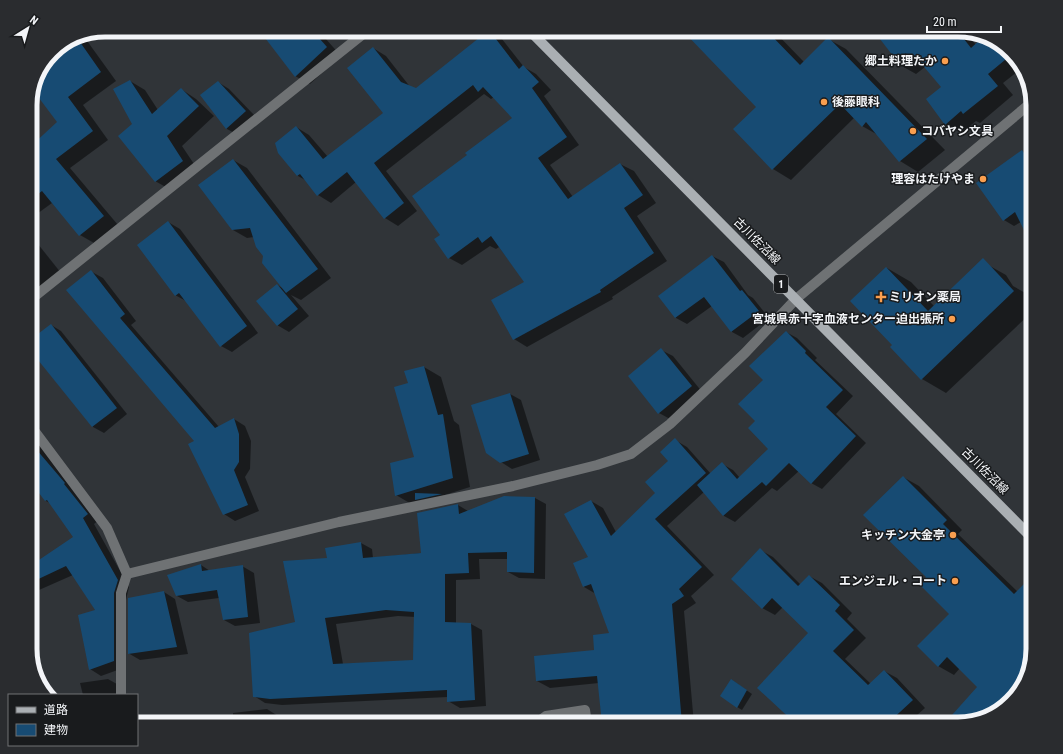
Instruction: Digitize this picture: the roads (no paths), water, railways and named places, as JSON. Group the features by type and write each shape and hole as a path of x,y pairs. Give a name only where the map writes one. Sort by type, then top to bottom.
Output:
{"main road":[{"name":"古川佐沼線","path":"536,37 1026,531"}],"street":[{"path":"37,294 359,37"},
{"path":"127,574 339,522 513,486 597,465 631,454 670,424 745,353 796,299 1026,107"},
{"path":"37,434 107,528 127,574 121,593 121,694"},
{"path":"545,717 585,710 586,717"}],"place":[{"name":"郷土料理たか","path":"945,61"},
{"name":"後藤眼科","path":"824,102"},
{"name":"コバヤシ文具","path":"913,131"},
{"name":"理容はたけやま","path":"983,179"},
{"name":"ミリオン薬局","path":"881,297"},
{"name":"宮城県赤十字血液センター迫出張所","path":"952,319"},
{"name":"キッチン大金亭","path":"953,535"},
{"name":"エンジェル・コート","path":"955,581"}]}
